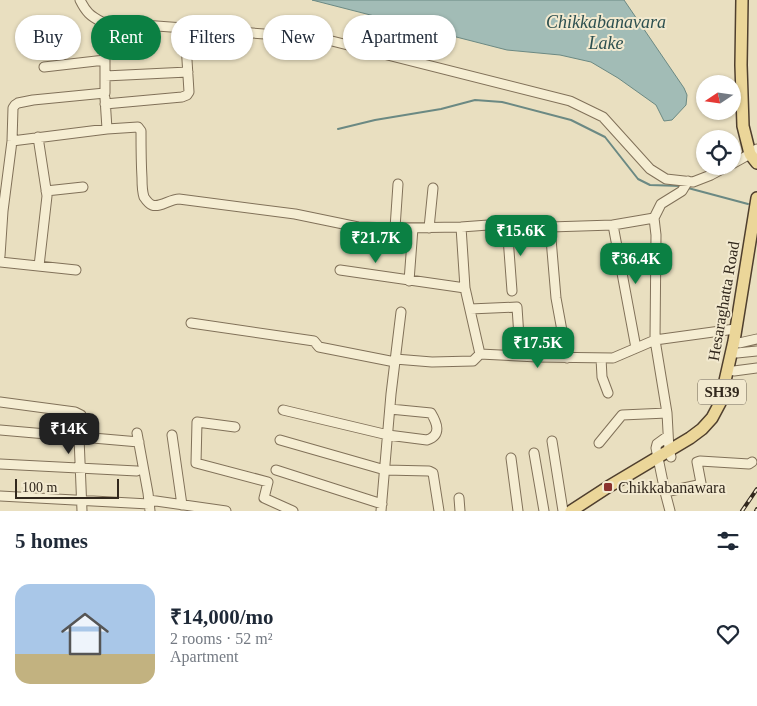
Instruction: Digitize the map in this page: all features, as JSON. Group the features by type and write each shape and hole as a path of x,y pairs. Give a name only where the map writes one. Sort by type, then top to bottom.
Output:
{"main road":[{"path":"742,0 740,65 743,126 755,155"},
{"path":"743,126 757,143"},
{"name":"Hesaraghatta Road","path":"670,453 702,429 712,418 720,403 737,339 757,198"},
{"path":"571,511 670,453 703,436 713,427 724,411 730,393 737,339 757,241"},
{"path":"582,511 658,460"}],"street":[{"path":"80,0 91,16"},
{"path":"253,33 320,38 570,101 603,117 650,168 666,179 686,185"},
{"path":"44,67 105,60 107,129"},
{"path":"106,104 187,95 189,92 187,60"},
{"path":"105,76 188,72"},
{"path":"0,256 1,216 15,105 33,100 105,93"},
{"path":"0,148 38,137 138,127 141,130 140,160 142,189 147,202 153,206 179,199 295,214 350,226 395,228 507,224 550,227 613,226 654,218"},
{"path":"38,137 47,196 39,266"},
{"path":"741,160 755,155"},
{"path":"670,453 667,413 655,340 656,234 654,218 661,204 676,196 686,185 711,175"},
{"path":"395,228 398,184"},
{"path":"46,191 83,187"},
{"path":"429,228 433,188"},
{"path":"507,224 512,291"},
{"path":"613,226 636,348"},
{"path":"461,227 465,288 480,354"},
{"path":"550,227 556,298 567,358"},
{"path":"409,281 413,228"},
{"path":"0,262 76,270"},
{"path":"340,270 465,288"},
{"path":"470,309 517,307 519,337"},
{"path":"276,470 382,507 390,409 401,312"},
{"path":"191,323 314,341 319,347 395,361 473,361 480,354 613,358 655,340 757,339"},
{"path":"737,339 757,351"},
{"path":"601,358 602,376 608,393"},
{"path":"734,371 757,368"},
{"path":"0,402 81,415 82,511"},
{"path":"283,410 388,434 427,440 435,435 437,429 431,413 390,409"},
{"path":"599,443 622,415 667,413"},
{"path":"235,427 197,422 196,463 268,482 264,498 292,511"},
{"path":"0,430 80,437 138,438 149,505"},
{"path":"172,435 182,504"},
{"path":"668,436 657,444 656,448 670,511"},
{"path":"280,440 385,470 426,470 433,473 439,511"},
{"path":"552,441 562,511"},
{"path":"534,453 544,511"},
{"path":"511,458 518,511"},
{"path":"665,492 701,483 697,462 749,464 752,462"},
{"path":"0,464 137,471"},
{"path":"0,496 82,501 114,507 182,504 226,511"},
{"path":"459,498 460,511"}],"water":[{"name":"Chikkabanavara Lake","path":"312,0 624,0 684,88 687,95 686,105 672,120 664,121 656,105 618,78 591,62 560,55 507,50 456,37 456,15 370,15"}],"waterway":[{"path":"338,129 375,120 441,109 475,100 502,102 571,120 605,137 638,179 650,185 681,186"},
{"path":"688,188 748,204"}],"railway":[{"path":"742,511 757,489"}],"place":[{"name":"Chikkabanawara","path":"608,487"}]}
